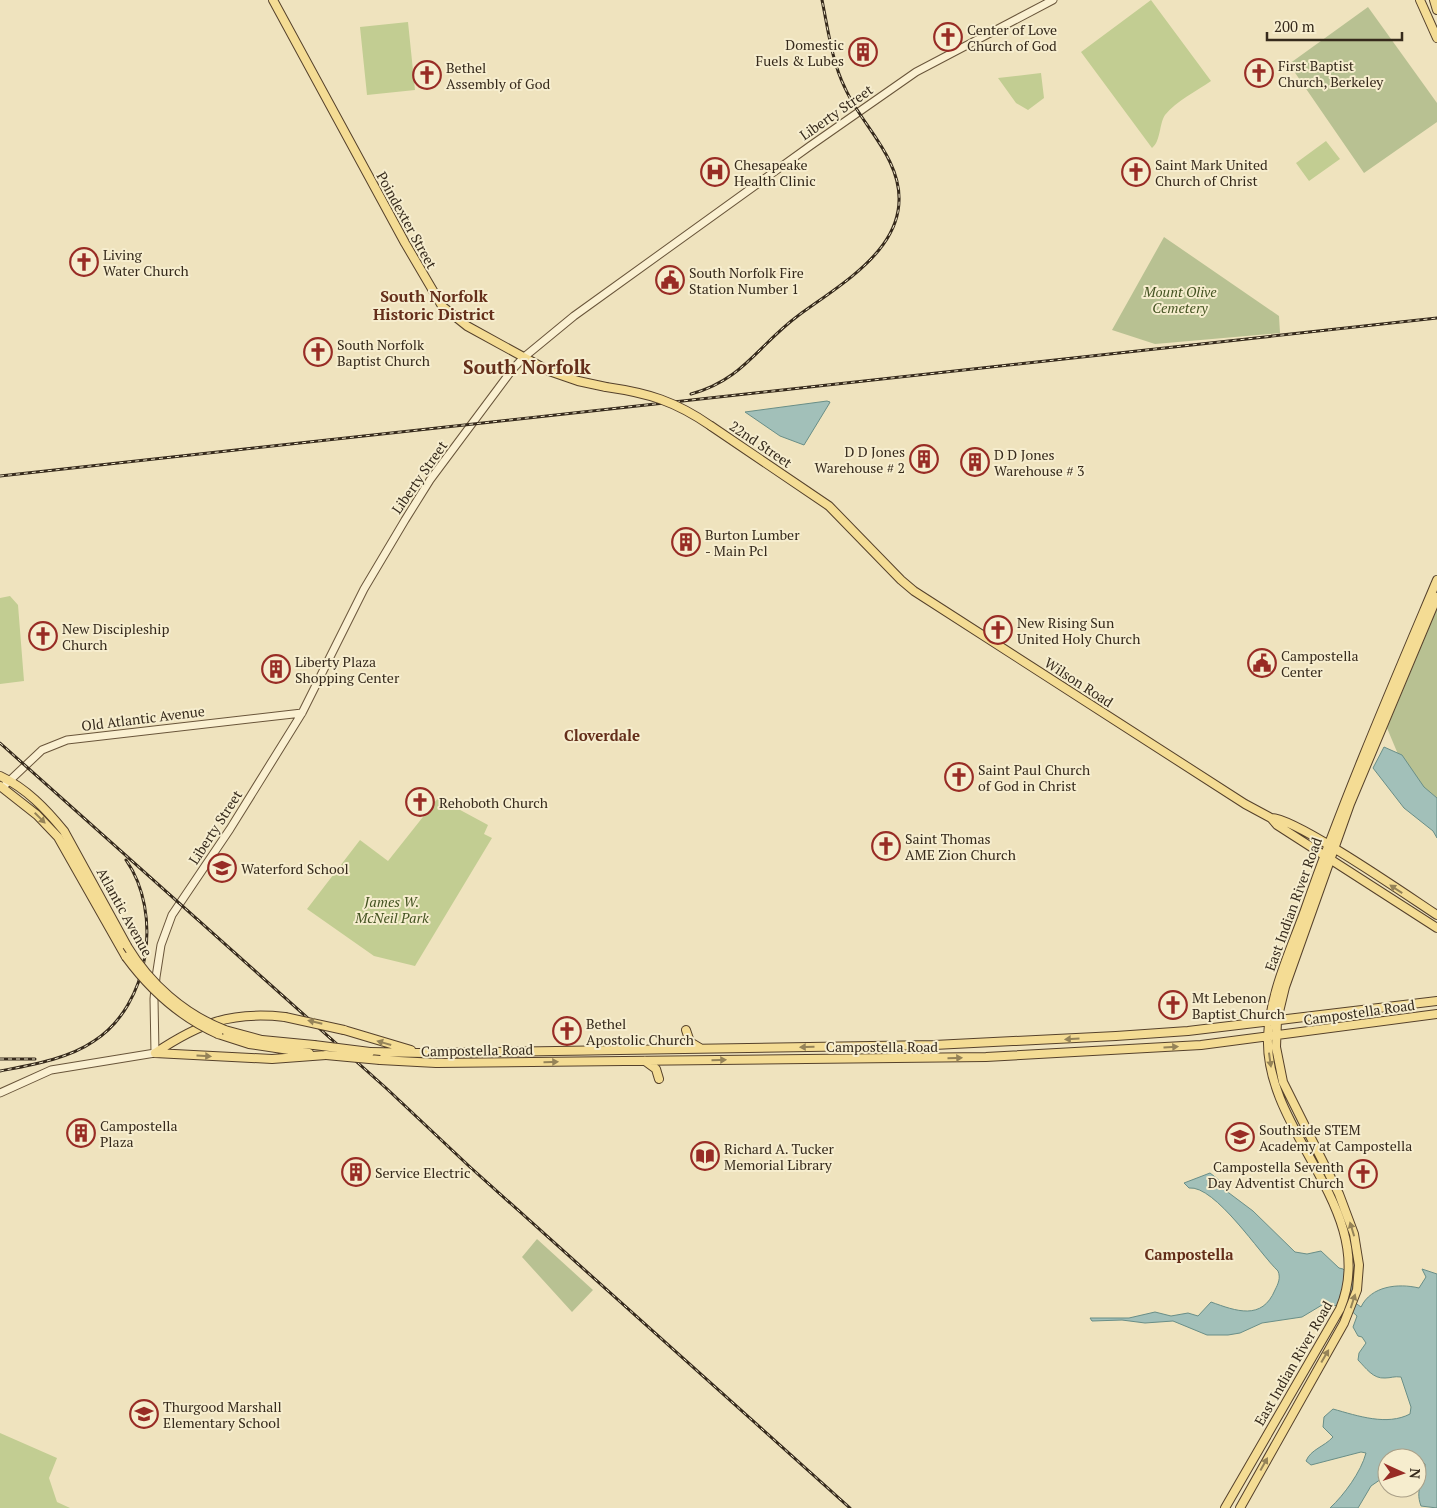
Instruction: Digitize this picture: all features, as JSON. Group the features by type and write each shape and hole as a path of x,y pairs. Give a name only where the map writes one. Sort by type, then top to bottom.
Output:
{"main road":[{"name":"Poindexter Street","path":"272,0 405,243 442,306 467,326 523,358 564,377 606,387"},
{"name":"Liberty Street","path":"155,1053 155,989 161,945 167,925 179,903 230,829 302,713 364,589 404,520 484,407 523,358 581,312 810,146 916,72 1053,0"},
{"path":"1420,0 1437,38"},
{"path":"1434,0 1437,10"},
{"name":"22nd Street","path":"606,387 645,393 671,401 830,506 881,558"},
{"name":"Wilson Road","path":"881,558 901,580 927,600 1245,804 1271,818 1283,819 1331,847 1437,915"},
{"name":"East Indian River Road","path":"1225,1508 1334,1318 1346,1293 1350,1266 1347,1245 1336,1214 1276,1088 1269,1060 1273,1020 1279,982 1437,580"},
{"name":"East Indian River Road","path":"1331,847 1437,597"},
{"name":"Old Atlantic Avenue","path":"2,786 42,750 67,740 302,713"},
{"name":"Atlantic Avenue","path":"0,776 39,804 64,831 127,946 144,971 166,993 201,1019 222,1032 262,1040 370,1052 425,1053"},
{"name":"Atlantic Avenue","path":"2,786 37,815 58,837 126,957 160,997 182,1015 249,1044 326,1055"},
{"name":"Wilson Road","path":"1271,818 1276,825 1437,928"},
{"name":"Campostella Road","path":"425,1053 962,1044 1150,1034 1437,1001"},
{"name":"Campostella Road","path":"326,1055 436,1064 944,1058 1185,1046 1437,1014"},
{"path":"155,1053 216,1020 252,1015 285,1018 344,1030 425,1053"},
{"path":"686,1030 690,1042 702,1049"},
{"name":"East Indian River Road","path":"1240,1508 1344,1323 1355,1297 1359,1277 1357,1246 1348,1215 1288,1093 1272,1036"},
{"path":"0,1093 51,1070 155,1053 272,1059 326,1055"},
{"path":"645,1061 656,1068 659,1079"}],"green space":[{"path":"1151,0 1211,81 1181,101 1165,115 1157,141 1152,148 1081,52"},
{"path":"1368,7 1437,103 1437,122 1364,173 1289,64"},
{"path":"408,22 415,90 367,95 360,27"},
{"path":"1041,73 1044,98 1028,110 1016,103 998,78"},
{"path":"1326,141 1340,159 1309,181 1296,163"},
{"name":"Mount Olive Cemetery","path":"1164,237 1279,316 1280,333 1155,344 1112,330"},
{"path":"10,596 18,605 24,681 0,684 0,598"},
{"path":"1437,609 1437,805 1400,759 1387,728"},
{"name":"James W. McNeil Park","path":"438,798 488,825 484,834 492,838 415,966 374,956 307,909 360,840 388,861"},
{"path":"537,1239 593,1290 572,1312 522,1257"},
{"path":"0,1433 57,1458 49,1478 57,1502 70,1508 0,1508"}],"water":[{"path":"830,402 804,445 780,436 745,412"},
{"path":"1384,747 1402,755 1424,787 1437,798 1437,838 1433,831 1404,808 1373,768"},
{"path":"1210,1173 1219,1180 1225,1190 1253,1211 1295,1252 1307,1254 1321,1251 1339,1268 1343,1269 1354,1280 1350,1299 1361,1307 1371,1294 1378,1290 1394,1286 1419,1288 1426,1277 1422,1269 1437,1274 1437,1508 1421,1506 1419,1499 1427,1498 1427,1448 1377,1448 1377,1482 1371,1486 1358,1508 1330,1508 1351,1483 1366,1453 1361,1452 1311,1465 1306,1461 1314,1451 1333,1437 1323,1427 1324,1417 1333,1409 1382,1420 1401,1418 1410,1414 1411,1407 1401,1377 1377,1377 1358,1360 1359,1353 1366,1343 1362,1337 1358,1336 1353,1327 1357,1316 1346,1306 1322,1305 1302,1317 1262,1323 1240,1333 1228,1335 1207,1335 1173,1321 1145,1323 1122,1320 1092,1321 1090,1318 1129,1318 1155,1312 1171,1316 1188,1313 1198,1316 1211,1302 1248,1311 1256,1310 1270,1300 1279,1281 1278,1271 1224,1208 1200,1190 1189,1188 1184,1183"}],"railway":[{"path":"691,394 709,388 737,371 785,326 859,271 890,234 898,212 898,189 890,162 880,143 855,107 841,78 831,45 822,0"},
{"path":"0,476 1437,318"},
{"path":"0,743 386,1088 470,1167 850,1508"},
{"path":"0,1071 61,1057 84,1047 113,1025 128,1005 138,982 145,957 147,931 144,906 138,882 126,860"},
{"path":"0,1059 35,1059"}],"place":[{"name":"Center of Love Church of God","path":"948,37"},
{"name":"Domestic Fuels & Lubes","path":"863,52"},
{"name":"First Baptist Church, Berkeley","path":"1259,73"},
{"name":"Bethel Assembly of God","path":"427,75"},
{"name":"Chesapeake Health Clinic","path":"715,172"},
{"name":"Saint Mark United Church of Christ","path":"1136,172"},
{"name":"Living Water Church","path":"84,262"},
{"name":"South Norfolk Fire Station Number 1","path":"670,280"},
{"name":"South Norfolk Baptist Church","path":"318,352"},
{"name":"D D Jones Warehouse # 2","path":"924,459"},
{"name":"D D Jones Warehouse # 3","path":"975,462"},
{"name":"Burton Lumber - Main Pcl","path":"686,542"},
{"name":"New Rising Sun United Holy Church","path":"998,630"},
{"name":"New Discipleship Church","path":"43,636"},
{"name":"Campostella Center","path":"1262,663"},
{"name":"Liberty Plaza Shopping Center","path":"276,669"},
{"name":"Saint Paul Church of God in Christ","path":"959,777"},
{"name":"Rehoboth Church","path":"420,802"},
{"name":"Saint Thomas AME Zion Church","path":"886,846"},
{"name":"Waterford School","path":"222,868"},
{"name":"Mt Lebenon Baptist Church","path":"1173,1005"},
{"name":"Bethel Apostolic Church","path":"567,1031"},
{"name":"Campostella Plaza","path":"81,1133"},
{"name":"Southside STEM Academy at Campostella","path":"1240,1137"},
{"name":"Richard A. Tucker Memorial Library","path":"705,1156"},
{"name":"Service Electric","path":"356,1172"},
{"name":"Campostella Seventh Day Adventist Church","path":"1363,1174"},
{"name":"Thurgood Marshall Elementary School","path":"144,1414"}],"district":[{"name":"South Norfolk Historic District","path":"434,305"},
{"name":"South Norfolk","path":"527,366"},
{"name":"Cloverdale","path":"602,735"},
{"name":"Campostella","path":"1189,1254"}]}
